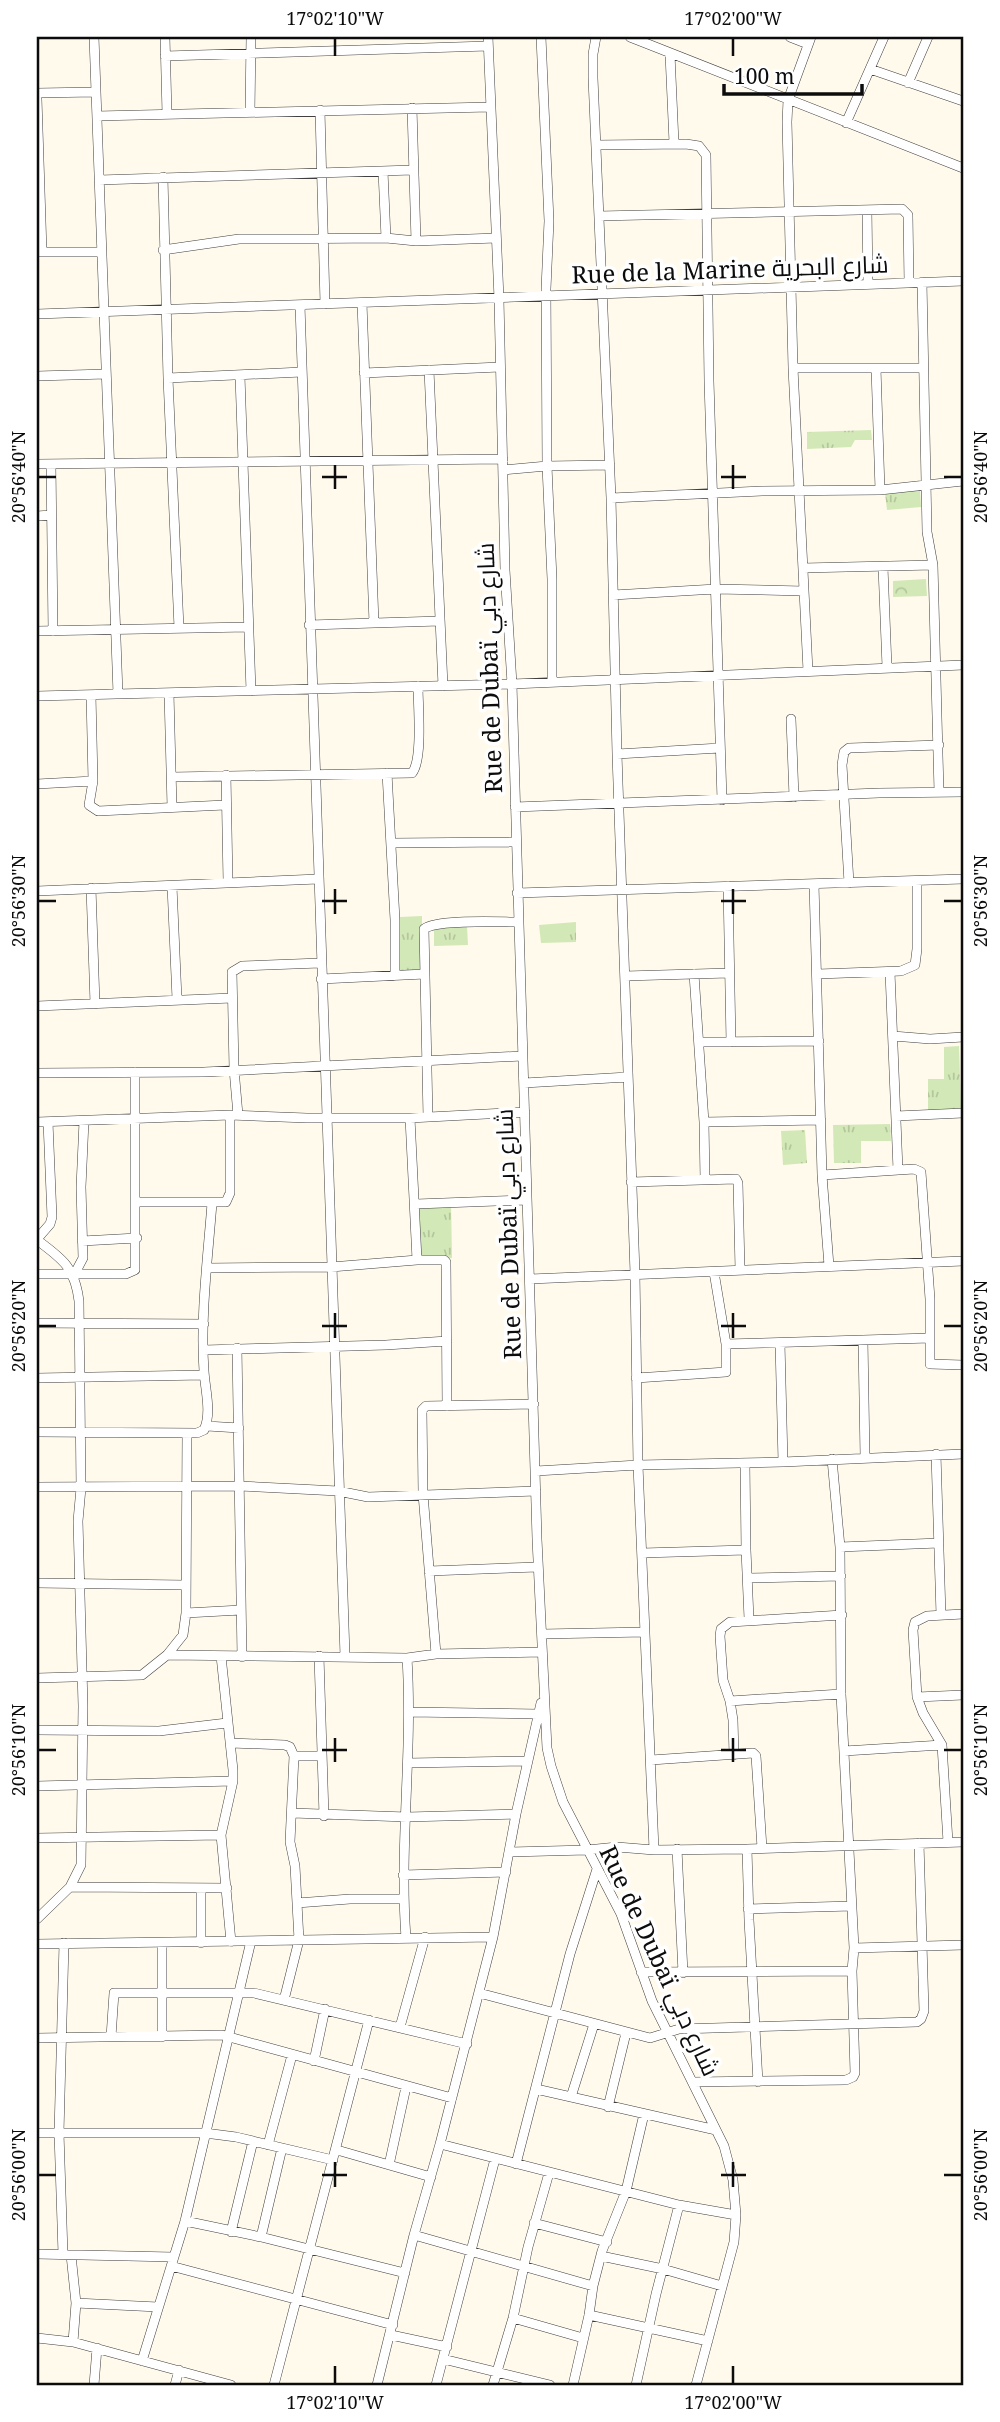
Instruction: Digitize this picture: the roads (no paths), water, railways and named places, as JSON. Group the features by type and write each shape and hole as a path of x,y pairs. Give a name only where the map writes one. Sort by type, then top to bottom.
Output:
{"street":[{"path":"94,37 118,694"},
{"path":"165,37 167,114"},
{"path":"250,112 251,37"},
{"path":"416,37 416,49"},
{"path":"541,37 549,221 547,466 552,579 552,681"},
{"path":"596,37 593,65 610,465 635,1274 638,1465 653,1850"},
{"path":"790,37 810,41 788,100 790,286 808,671"},
{"path":"846,123 884,37"},
{"path":"908,83 928,37"},
{"path":"634,38 963,169"},
{"path":"165,56 416,49 488,41"},
{"name":"Rue de Dubaï شارع دبي","path":"488,41 499,299 505,569 512,684 543,1695 551,1766 563,1802 621,1914 667,2034 716,2130 731,2172 736,2215 734,2242 696,2385"},
{"path":"670,54 674,143"},
{"path":"870,69 963,101"},
{"path":"37,93 96,92"},
{"path":"37,99 39,252 102,252"},
{"path":"97,117 490,107"},
{"path":"412,108 416,241"},
{"path":"320,110 325,304"},
{"path":"596,145 674,143 699,146 706,155 722,800"},
{"path":"99,180 413,170"},
{"path":"383,171 386,238"},
{"path":"163,177 163,250 179,628"},
{"path":"867,210 868,284"},
{"path":"599,216 906,211 909,283"},
{"path":"163,250 239,239 386,238 416,241 496,238"},
{"name":"Rue de la Marine شارع البحرية","path":"37,314 963,281"},
{"path":"922,282 927,532 933,565 939,792"},
{"path":"362,303 374,624"},
{"path":"300,305 345,1656"},
{"path":"364,373 500,367"},
{"path":"793,368 923,368"},
{"path":"876,368 880,490"},
{"path":"429,369 443,686"},
{"path":"168,378 302,372"},
{"path":"37,376 106,374"},
{"path":"240,376 251,691"},
{"path":"37,464 503,459"},
{"path":"51,464 54,631"},
{"path":"503,470 610,465"},
{"path":"611,498 801,490 880,490 963,481"},
{"path":"37,516 51,515"},
{"path":"803,568 933,565"},
{"path":"883,567 887,667"},
{"path":"613,595 716,589 803,591"},
{"path":"309,625 440,621"},
{"path":"37,631 248,627"},
{"path":"37,696 512,684 963,665"},
{"path":"172,777 415,771 418,748 418,686"},
{"path":"169,692 172,807"},
{"path":"91,695 93,781 89,806 97,811 225,804"},
{"path":"791,719 794,797"},
{"path":"849,883 842,757 849,748 939,745"},
{"path":"617,754 720,748"},
{"path":"387,773 392,843 395,976"},
{"path":"226,775 228,882"},
{"path":"37,784 93,781"},
{"path":"515,807 963,792"},
{"path":"392,843 516,842"},
{"path":"37,891 318,879"},
{"path":"517,892 963,879"},
{"path":"818,974 906,971 915,965 917,881"},
{"path":"814,884 822,1175 829,1266"},
{"path":"172,886 177,999"},
{"path":"728,886 731,1042"},
{"path":"91,888 95,1004"},
{"path":"428,1117 424,929 429,925 518,922"},
{"path":"135,1202 226,1202 230,1193 234,1115 232,972 242,966 320,963"},
{"path":"890,972 898,1170"},
{"path":"625,976 729,973"},
{"path":"321,979 425,974"},
{"path":"694,974 705,1180"},
{"path":"37,1006 232,998"},
{"path":"893,1037 963,1037"},
{"path":"699,1042 819,1041"},
{"path":"37,1073 326,1066 522,1056"},
{"path":"37,1274 129,1274 135,1270 135,1072"},
{"path":"524,1083 628,1076"},
{"path":"37,1122 234,1115 410,1118 525,1111"},
{"path":"896,1116 963,1113"},
{"path":"410,1118 417,1260"},
{"path":"704,1122 821,1120"},
{"path":"74,1275 82,1263 84,1121"},
{"path":"37,1919 70,1887 81,1865 83,1785 77,1286 74,1275 63,1260 37,1240 52,1217 48,1122"},
{"path":"822,1175 914,1169 920,1172 930,1299 930,1364 963,1365"},
{"path":"631,1182 732,1178 738,1183 740,1270"},
{"path":"415,1204 527,1200"},
{"path":"37,1432 187,1433 201,1432 206,1426 204,1350 212,1203"},
{"path":"82,1241 137,1238"},
{"path":"207,1268 331,1267 442,1259 446,1262 447,1406"},
{"path":"530,1279 963,1261"},
{"path":"636,1378 723,1374 728,1368 714,1272"},
{"path":"37,1324 205,1324"},
{"path":"726,1344 930,1338"},
{"path":"863,1340 865,1457"},
{"path":"204,1350 447,1341"},
{"path":"780,1343 783,1462"},
{"path":"237,1348 242,1657"},
{"path":"37,1378 204,1375"},
{"path":"436,1654 423,1494 421,1412 424,1406 534,1404"},
{"path":"206,1426 239,1428"},
{"path":"37,1678 142,1675 167,1655 183,1635 186,1613 187,1433"},
{"path":"936,1454 941,1615"},
{"path":"536,1471 963,1454"},
{"path":"692,2082 851,2079 855,2073 852,1971 854,1948 841,1694 840,1547 832,1459"},
{"path":"745,1463 749,1619"},
{"path":"37,1487 239,1486 338,1491 368,1497 536,1491"},
{"path":"840,1547 939,1543"},
{"path":"642,1553 746,1550"},
{"path":"429,1571 538,1567"},
{"path":"748,1578 841,1576"},
{"path":"37,1583 185,1585"},
{"path":"186,1613 241,1610"},
{"path":"948,1842 942,1745 917,1697 912,1643 915,1622 927,1616 963,1614"},
{"path":"734,1755 733,1720 723,1680 721,1629 730,1622 749,1619 842,1615"},
{"path":"542,1634 645,1632"},
{"path":"167,1655 407,1658 436,1654 542,1652"},
{"path":"221,1656 233,1781 221,1835 232,1942"},
{"path":"319,1656 324,1816"},
{"path":"406,1938 403,1875 410,1712 407,1658"},
{"path":"730,1701 841,1694"},
{"path":"377,2385 493,1937 516,1814 543,1695"},
{"path":"917,1697 963,1695"},
{"path":"410,1712 538,1714"},
{"path":"37,1731 159,1731 227,1723"},
{"path":"231,1743 290,1746 294,1756 290,1843 295,1866 299,1940 284,2000"},
{"path":"844,1751 942,1745"},
{"path":"294,1756 322,1756"},
{"path":"650,1759 756,1756 762,1848"},
{"path":"408,1763 527,1761"},
{"path":"37,1786 233,1781"},
{"path":"292,1813 324,1816 516,1814"},
{"path":"37,1838 82,1835 221,1835"},
{"path":"510,1852 617,1847 653,1850 747,1849 963,1842"},
{"path":"479,1993 650,2038 679,2029 917,2022 921,2020 924,2011 919,1843"},
{"path":"677,1849 683,1973"},
{"path":"747,1849 758,2082"},
{"path":"516,2164 570,1954 597,1869"},
{"path":"403,1875 506,1872"},
{"path":"70,1887 227,1888"},
{"path":"201,1888 201,1942"},
{"path":"297,1903 403,1899"},
{"path":"748,1909 852,1906"},
{"path":"400,2027 425,1937"},
{"path":"37,1944 493,1937"},
{"path":"142,2361 185,2221 251,1941"},
{"path":"64,1943 59,2133 67,2254 76,2303 73,2342"},
{"path":"162,1943 162,2036"},
{"path":"854,1948 963,1945"},
{"path":"641,1972 852,1971"},
{"path":"111,2038 114,1993 240,1992 324,2009 467,2044"},
{"path":"314,2061 324,2009"},
{"path":"275,2385 369,2020"},
{"path":"571,2097 594,2024"},
{"path":"608,2106 626,2033"},
{"path":"37,2038 216,2035 452,2098"},
{"path":"268,2145 292,2055"},
{"path":"388,2165 406,2087"},
{"path":"536,2088 716,2130"},
{"path":"573,2385 593,2286 625,2191 644,2114"},
{"path":"37,2133 205,2133 333,2160"},
{"path":"231,2232 253,2141"},
{"path":"440,2144 549,2174 679,2205 736,2215"},
{"path":"261,2236 282,2148"},
{"path":"337,2150 431,2177"},
{"path":"436,2385 495,2159"},
{"path":"493,2385 513,2318 534,2223 549,2174"},
{"path":"636,2385 679,2205"},
{"path":"185,2221 261,2236 405,2273"},
{"path":"534,2223 607,2242"},
{"path":"414,2235 593,2286"},
{"path":"37,2254 172,2262 447,2347"},
{"path":"601,2256 663,2269 722,2286"},
{"path":"76,2303 158,2307"},
{"path":"589,2315 708,2341"},
{"path":"513,2318 583,2338"},
{"path":"37,2338 73,2342 231,2385"},
{"path":"94,2385 97,2348"},
{"path":"443,2359 547,2385"},
{"path":"175,2385 179,2370"}]}
